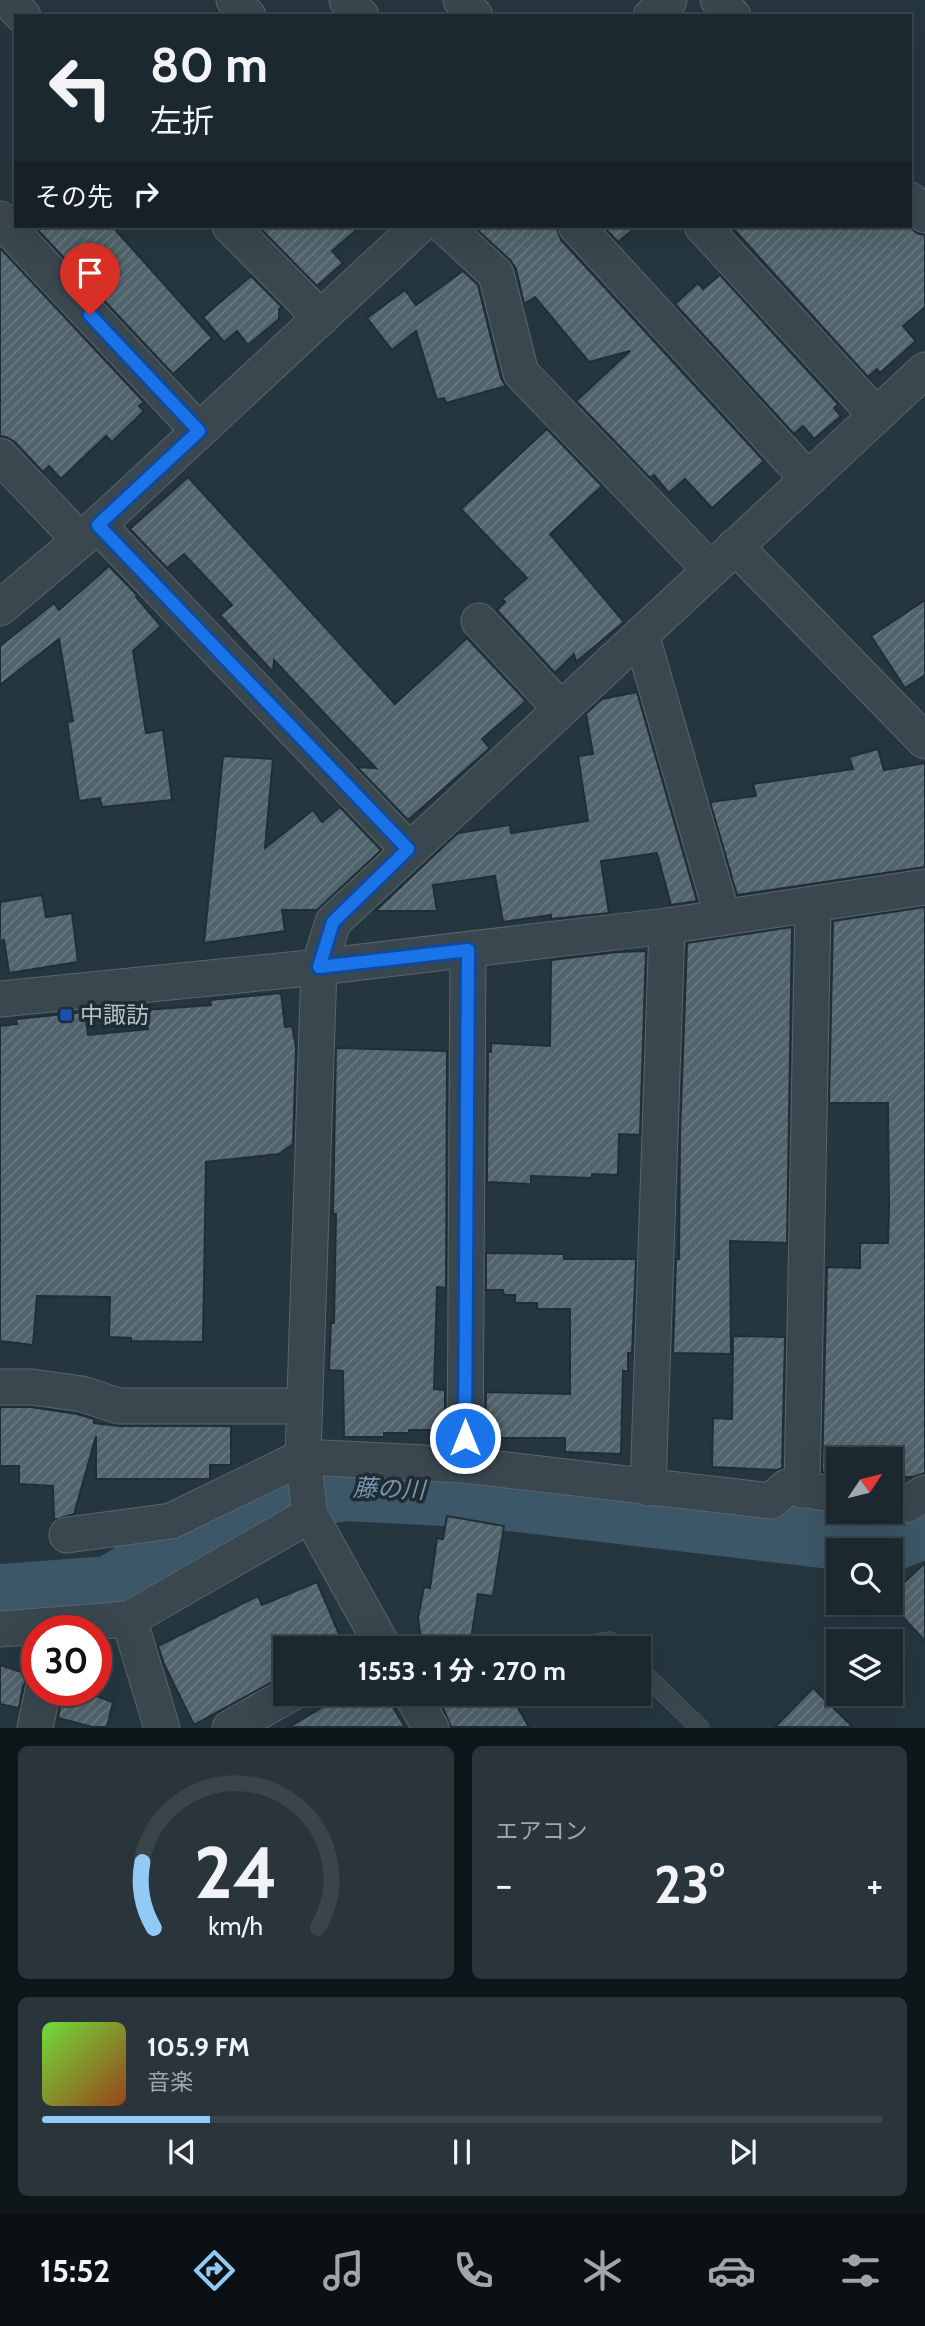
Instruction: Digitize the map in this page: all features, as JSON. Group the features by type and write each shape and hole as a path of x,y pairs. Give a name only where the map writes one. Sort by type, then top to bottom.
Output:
{"street":[{"path":"8,0 21,14"},
{"path":"234,0 246,14"},
{"path":"346,0 359,14"},
{"path":"461,0 473,14"},
{"path":"653,14 669,0"},
{"path":"718,0 731,14"},
{"path":"912,202 925,215"},
{"path":"0,219 199,431"},
{"path":"232,228 321,318"},
{"path":"0,608 89,533 417,228"},
{"path":"446,228 496,274 521,373 710,569"},
{"path":"578,228 808,479"},
{"path":"704,228 876,415"},
{"path":"376,1636 310,1513 303,1458 319,967 333,922 408,849 925,370"},
{"path":"0,456 89,533 408,849"},
{"path":"736,546 919,725"},
{"path":"479,621 560,708"},
{"path":"640,634 723,918"},
{"path":"0,999 319,967 667,926 925,887"},
{"path":"802,1490 813,904"},
{"path":"648,1488 667,926"},
{"path":"464,1465 468,950"},
{"path":"0,1387 32,1387 82,1394 119,1406 304,1406"},
{"path":"67,1535 170,1521 303,1458 464,1465 771,1501 787,1487 826,1493"},
{"path":"903,1505 925,1493"},
{"path":"112,1621 129,1619 310,1513"},
{"path":"129,1619 162,1727"},
{"path":"0,1629 21,1629"},
{"path":"230,1727 273,1703"},
{"path":"35,1727 40,1706"},
{"path":"418,1706 431,1727"}],"lane":[{"path":"651,1680 700,1727"}],"building":[{"path":"36,228 114,228 212,338 173,374"},
{"path":"260,228 359,228 332,251 343,263 317,286"},
{"path":"475,228 557,228 561,240 764,461 712,508 685,479 669,493 654,475 650,478 576,401 630,351 589,362 535,297 524,304 516,269"},
{"path":"605,228 635,228 618,242"},
{"path":"733,228 910,228 925,235 925,307 903,326 916,341 880,373 877,369 868,377"},
{"path":"0,248 144,402 139,406 144,411 112,442 106,436 61,479 49,466 43,472 15,442 0,436"},
{"path":"463,271 478,285 501,378 506,386 446,403 444,398 437,400 416,331 392,350 367,318 405,290 416,305"},
{"path":"720,275 838,404 834,408 841,416 814,439 803,426 794,434 675,304 698,283 703,289"},
{"path":"251,276 282,307 279,309 279,319 248,345 237,331 224,342 203,317"},
{"path":"547,429 602,486 550,534 624,622 576,662 574,654 555,673 497,610 505,602 502,599 527,578 461,509"},
{"path":"188,477 395,704 467,638 526,701 482,739 490,748 408,820 357,767 376,768 274,660 273,672 220,615 232,605 184,554 167,568 130,529"},
{"path":"109,566 137,595 161,626 133,651 146,733 163,730 172,800 102,807 100,798 79,801 67,722 73,721 59,639 0,685 0,646 54,603 59,610"},
{"path":"925,600 925,675 905,688 871,636"},
{"path":"637,692 697,901 671,905 657,853 601,861 609,913 551,919 551,915 503,922 495,876 433,885 437,911 375,911 458,833 510,825 511,833 588,821 578,756 593,754 586,714 602,699"},
{"path":"878,749 884,770 925,763 925,867 737,895 710,802 756,796 753,784 853,769 849,757"},
{"path":"223,756 273,759 265,848 313,810 322,822 340,807 381,850 317,910 282,910 285,931 204,943"},
{"path":"42,895 46,917 72,913 78,962 9,973 4,940 0,941 0,902"},
{"path":"925,907 925,1473 913,1477 903,1477 903,1447 826,1447 826,1472 822,1472 827,1267 860,1268 860,1243 888,1243 889,1206 888,1103 829,1103 833,921"},
{"path":"792,927 787,1243 730,1241 731,1354 673,1353 676,1259 679,1259 680,1136 687,943"},
{"path":"646,951 640,1135 619,1134 618,1175 592,1174 592,1178 531,1176 531,1184 487,1182 488,1052 491,1052 491,1043 550,1046 551,960"},
{"path":"281,993 285,1027 292,1026 296,1047 293,1144 279,1154 206,1162 203,1342 131,1341 131,1338 109,1337 110,1297 37,1296 33,1345 0,1341 0,1026 17,1024 16,1019 85,1012 88,1035 148,1029 144,1010 211,1005 210,1000"},
{"path":"336,1048 447,1051 446,1288 437,1287 434,1389 445,1390 445,1430 409,1430 409,1433 384,1433 384,1437 344,1437 343,1371 329,1370 331,1323 334,1323"},
{"path":"486,1253 564,1254 564,1259 636,1259 632,1353 628,1353 628,1371 623,1371 621,1454 565,1452 565,1438 485,1438 486,1392 570,1394 570,1309 537,1309 537,1303 515,1303 515,1295 504,1295 503,1290 486,1290"},
{"path":"733,1336 785,1337 782,1468 777,1470 712,1467 713,1418 732,1419"},
{"path":"0,1407 31,1407 77,1414 94,1419 94,1423 119,1426 231,1426 231,1465 210,1465 210,1479 96,1479 96,1436 74,1514 54,1520 53,1486 19,1484 19,1466 0,1466"},
{"path":"447,1516 504,1526 493,1596 478,1594 472,1636 420,1636 418,1618 424,1587 430,1588 437,1538 443,1539"},
{"path":"925,1563 925,1641 901,1615 903,1584"},
{"path":"317,1582 340,1636 273,1636 273,1682 194,1725 158,1646 258,1596 262,1605"},
{"path":"0,1665 21,1672 21,1697 19,1708 0,1704"},
{"path":"813,1688 826,1701 826,1706 831,1706 853,1727 775,1727"},
{"path":"113,1702 107,1727 92,1727 58,1718 60,1706 112,1706"},
{"path":"325,1706 392,1706 405,1727 289,1727"},
{"path":"517,1706 529,1727 451,1727 443,1708"}],"waterway":[{"name":"藤の川","path":"0,1599 111,1591 263,1499 346,1486 485,1493 882,1540 925,1523"}],"place":[{"name":"中諏訪","path":"66,1015"}],"route":[{"path":"90,315 199,431 98,525 408,849 333,922 319,967 468,950 465,1438"}]}
